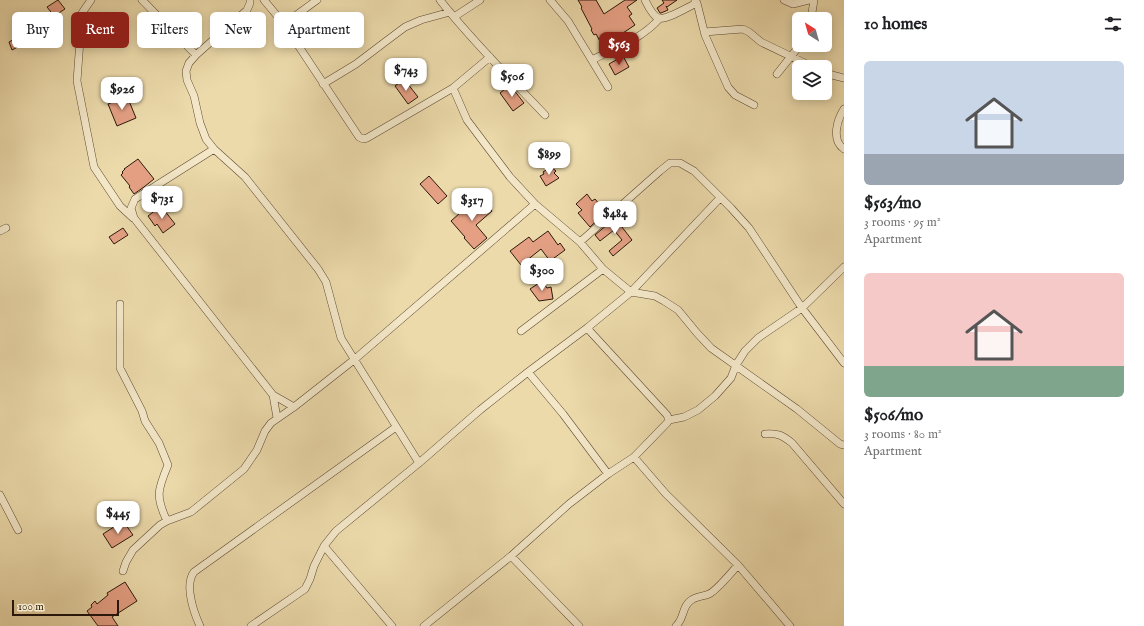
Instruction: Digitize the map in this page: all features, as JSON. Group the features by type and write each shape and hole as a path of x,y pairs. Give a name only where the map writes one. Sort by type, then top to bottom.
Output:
{"street":[{"path":"91,0 82,13 77,81 94,167 120,206 134,218 273,395 294,407"},
{"path":"142,0 196,55"},
{"path":"250,0 247,10 189,63 186,71 187,80 194,96 200,123 206,139 214,149 245,177 326,282 341,338 419,463"},
{"path":"264,0 274,12"},
{"path":"300,12 317,0"},
{"path":"440,0 490,57 546,115"},
{"path":"323,84 356,64 405,27 421,20 452,15 480,0"},
{"path":"550,0 568,21 608,87"},
{"path":"645,0 654,14 660,18"},
{"path":"784,0 793,4 809,0"},
{"path":"812,12 814,0"},
{"path":"592,60 645,32 660,18 671,16 696,1 704,32 728,87 735,95 754,105"},
{"path":"704,32 743,29 750,32 762,42 798,60"},
{"path":"300,48 359,137 363,139 368,138 453,88 490,57"},
{"path":"777,74 794,52"},
{"path":"832,75 844,78"},
{"path":"453,88 467,120 510,177 535,204 580,242 603,269 631,292 654,296 681,313 696,333 711,348 797,409 840,444 844,445"},
{"path":"844,109 840,116 836,136 840,146 844,149"},
{"path":"134,218 131,208 135,198 214,149"},
{"path":"580,242 670,163 680,163 694,171 749,228 802,308 844,363"},
{"path":"251,626 305,590 314,566 324,546 336,531 419,463 480,410 631,292 720,198"},
{"path":"124,571 126,562 133,550 160,524 166,520 191,512 244,469 257,450 271,423 355,360 535,204"},
{"path":"424,626 511,556 569,504 608,474 634,458 669,420 684,417 698,410 715,396 730,378 745,350 758,338 802,308 844,267"},
{"path":"521,331 603,269"},
{"path":"120,304 120,368 142,411 145,421 160,443 168,465 162,477 158,495 161,509 166,520"},
{"path":"586,328 667,415 669,420"},
{"path":"528,372 563,414 608,474"},
{"path":"273,395 278,418"},
{"path":"200,626 193,606 189,583 194,572 396,427"},
{"path":"765,434 783,436 792,443 844,504"},
{"path":"634,458 666,494 738,565 786,625"},
{"path":"0,495 18,530"},
{"path":"324,546 392,626"},
{"path":"511,556 579,626"},
{"path":"676,626 680,623 685,606 689,601 696,597 710,594 738,565"}],"building":[{"path":"58,0 65,9 60,12 51,12 47,7"},
{"path":"578,0 596,0 604,14 625,0 637,0 627,7 632,14 629,16 635,25 608,43 607,42 602,45 596,34 594,35 591,30 592,29"},
{"path":"662,0 677,0 667,7 666,6 668,10 660,13 657,8 664,3"},
{"path":"12,40 12,48 16,48 12,50 9,42"},
{"path":"623,56 629,67 615,75 609,64"},
{"path":"404,79 418,97 408,104 395,86"},
{"path":"510,85 524,103 513,111 500,93"},
{"path":"127,96 136,118 117,126 108,104"},
{"path":"541,142 555,161 549,165 535,147"},
{"path":"138,159 154,179 134,194 129,187 130,186 121,175 124,169"},
{"path":"551,167 556,171 554,173 559,178 546,186 540,176"},
{"path":"429,176 447,196 438,204 420,184"},
{"path":"587,194 592,201 595,199 606,212 590,227 578,213 582,210 576,204"},
{"path":"479,196 492,211 476,225 487,238 474,249 451,221"},
{"path":"161,206 175,224 163,233 157,224 155,226 148,216"},
{"path":"615,218 632,240 613,256 609,251 622,240 614,230 600,241 595,235"},
{"path":"123,228 128,235 114,244 109,237"},
{"path":"548,231 558,245 560,243 565,250 550,261 541,249 521,265 510,251 529,237 533,242"},
{"path":"542,281 547,288 551,287 553,299 539,301 530,289"},
{"path":"123,521 133,535 112,548 103,534"},
{"path":"125,582 137,601 112,617 118,626 98,626 87,611 92,607 91,605 95,601 97,604 108,595 107,593"}]}
